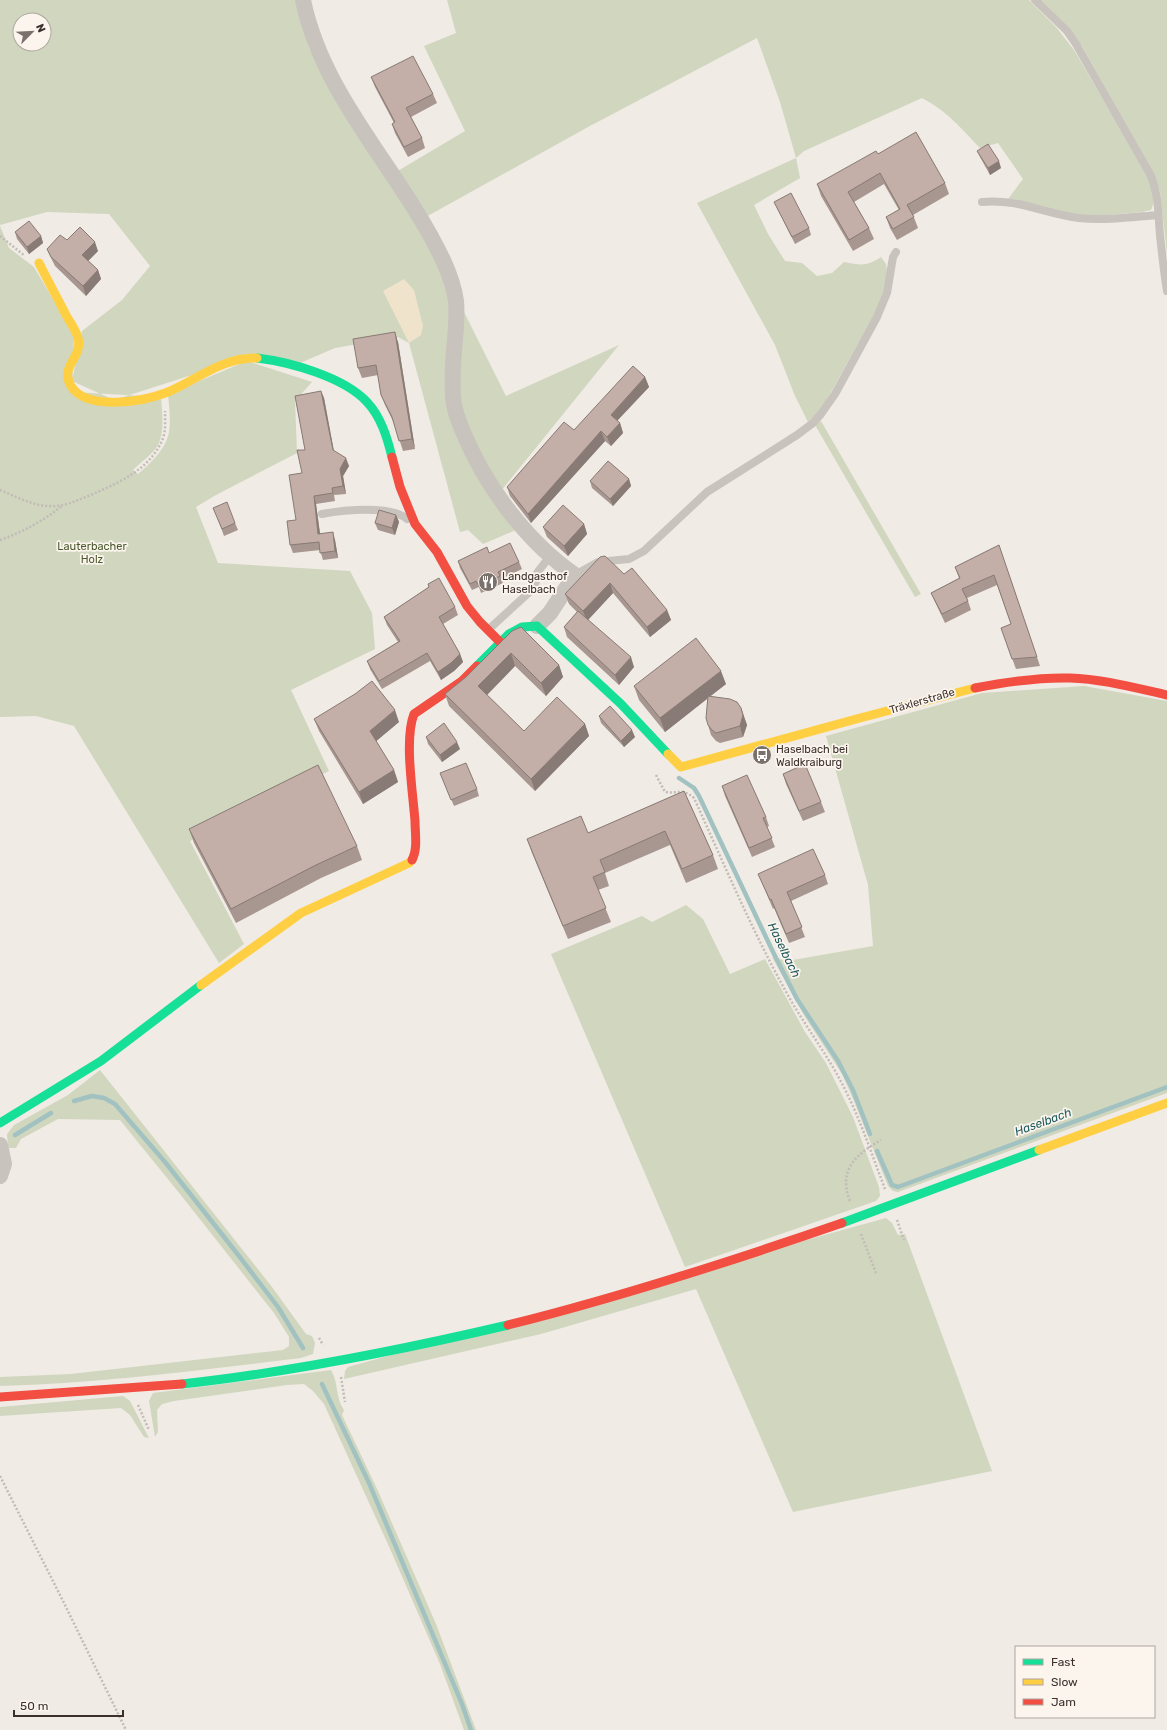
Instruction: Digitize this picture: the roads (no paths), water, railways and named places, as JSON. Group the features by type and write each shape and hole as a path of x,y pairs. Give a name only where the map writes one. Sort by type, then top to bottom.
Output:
{"street":[{"path":"0,1123 101,1061 234,960 302,913 409,863 413,858 416,842 409,740 414,714 462,681 509,634 522,627 537,626 550,613 576,575 550,556 523,528 501,501 470,449 459,422 453,399 456,302 451,279 423,222 344,100 315,45 307,22 302,0"},
{"path":"39,263 78,337 80,346 77,356 67,370 67,376 76,392 84,398 106,403 155,396 165,393 215,368 251,358 311,372 347,385 361,394 373,407 384,428 403,498 416,526 432,545 453,578 463,600 479,623 500,642"},
{"name":"Träxlerstraße","path":"537,626 621,704 681,768 793,735 960,690 1024,679 1078,679 1167,695"},
{"path":"0,1397 131,1388 245,1375 338,1360 533,1319 625,1294 709,1268 891,1206 1167,1103"},
{"path":"0,1145 4,1164 0,1176"}],"lane":[{"path":"1035,0 1067,31 1150,174 1156,190 1167,291"},
{"path":"982,202 995,200 1009,202 1080,218 1158,215"},
{"path":"576,575 598,562 629,559 644,551 707,492 797,435 813,423 835,394 877,317 887,293 893,257 896,252"},
{"path":"322,514 344,510 390,512 403,515 416,526"},
{"path":"488,630 536,587 536,573 550,556"}],"waterway":[{"name":"Haselbach","path":"679,778 694,788 699,796 797,999 838,1061 853,1090 870,1134"},
{"name":"Haselbach","path":"877,1151 892,1185 898,1187 1167,1087"},
{"path":"74,1101 92,1096 104,1098 115,1104 165,1162 239,1256 278,1307 303,1348"},
{"path":"15,1135 51,1113"},
{"path":"322,1384 369,1483 462,1704 471,1730"}],"place":[{"name":"Landgasthof Haselbach","path":"488,582"},
{"name":"Haselbach bei Waldkraiburg","path":"762,755"}],"park label":[{"name":"Lauterbacher Holz","path":"92,552"}]}
